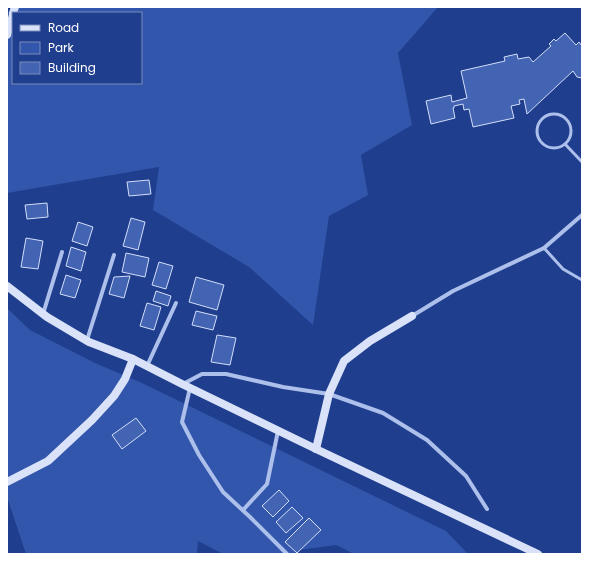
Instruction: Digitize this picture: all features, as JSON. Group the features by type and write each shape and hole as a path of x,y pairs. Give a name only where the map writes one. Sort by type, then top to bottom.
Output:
{"street":[{"path":"7,35 12,18"},
{"path":"316,449 329,394 344,361 370,341 453,291 544,248 582,215"},
{"path":"43,314 62,252"},
{"path":"87,341 114,255"},
{"path":"7,286 43,314 87,341 133,359 278,431 538,554"},
{"path":"147,366 176,303"},
{"path":"7,482 48,461 92,420 118,390 125,379 133,359"},
{"path":"182,384 202,374 226,374 283,387 329,394 383,413 427,440 466,476 487,509"},
{"path":"190,388 182,422 199,454 223,492 287,554"},
{"path":"243,510 267,484 278,431"}],"lane":[{"path":"556,114 566,119 570,123 571,135 565,144 555,148 544,145 540,141 537,131 541,120 545,117 556,114"},
{"path":"565,144 582,162"},
{"path":"544,248 563,269 582,280"}],"green space":[{"path":"15,7 438,7 398,53 412,125 361,155 368,195 329,216 313,325 249,267 153,210 159,167 7,193 7,13"},
{"path":"7,308 30,330 95,363 140,382 446,531 468,554 354,554 336,545 299,550 293,554 223,554 198,541 197,554 26,554 7,497"}],"building":[{"path":"565,33 576,45 579,42 582,46 582,78 577,77 573,71 527,114 524,99 519,100 520,104 511,106 514,118 473,127 469,109 464,110 463,104 454,106 455,118 431,124 426,101 451,95 452,102 467,98 461,71 505,61 504,57 517,54 518,59 529,57 533,62 551,46 549,44 554,39 556,41"},
{"path":"149,180 151,194 129,196 127,182"},
{"path":"47,203 48,217 27,219 25,205"},
{"path":"131,218 145,222 138,250 123,246"},
{"path":"78,222 93,227 87,246 72,241"},
{"path":"26,238 43,241 38,269 21,267"},
{"path":"71,247 86,252 81,271 66,266"},
{"path":"126,253 149,258 145,277 122,272"},
{"path":"159,262 173,266 166,289 152,285"},
{"path":"66,275 81,280 75,298 60,294"},
{"path":"130,276 124,298 109,294 114,277"},
{"path":"196,277 224,285 217,310 189,302"},
{"path":"156,291 171,296 168,306 153,301"},
{"path":"147,303 161,307 154,330 140,326"},
{"path":"196,311 217,316 213,330 192,325"},
{"path":"217,335 236,338 230,365 211,362"},
{"path":"136,418 146,431 122,449 112,435"},
{"path":"279,490 289,501 273,517 262,506"},
{"path":"292,507 303,518 286,533 276,522"},
{"path":"309,518 321,530 297,553 285,542"}]}
